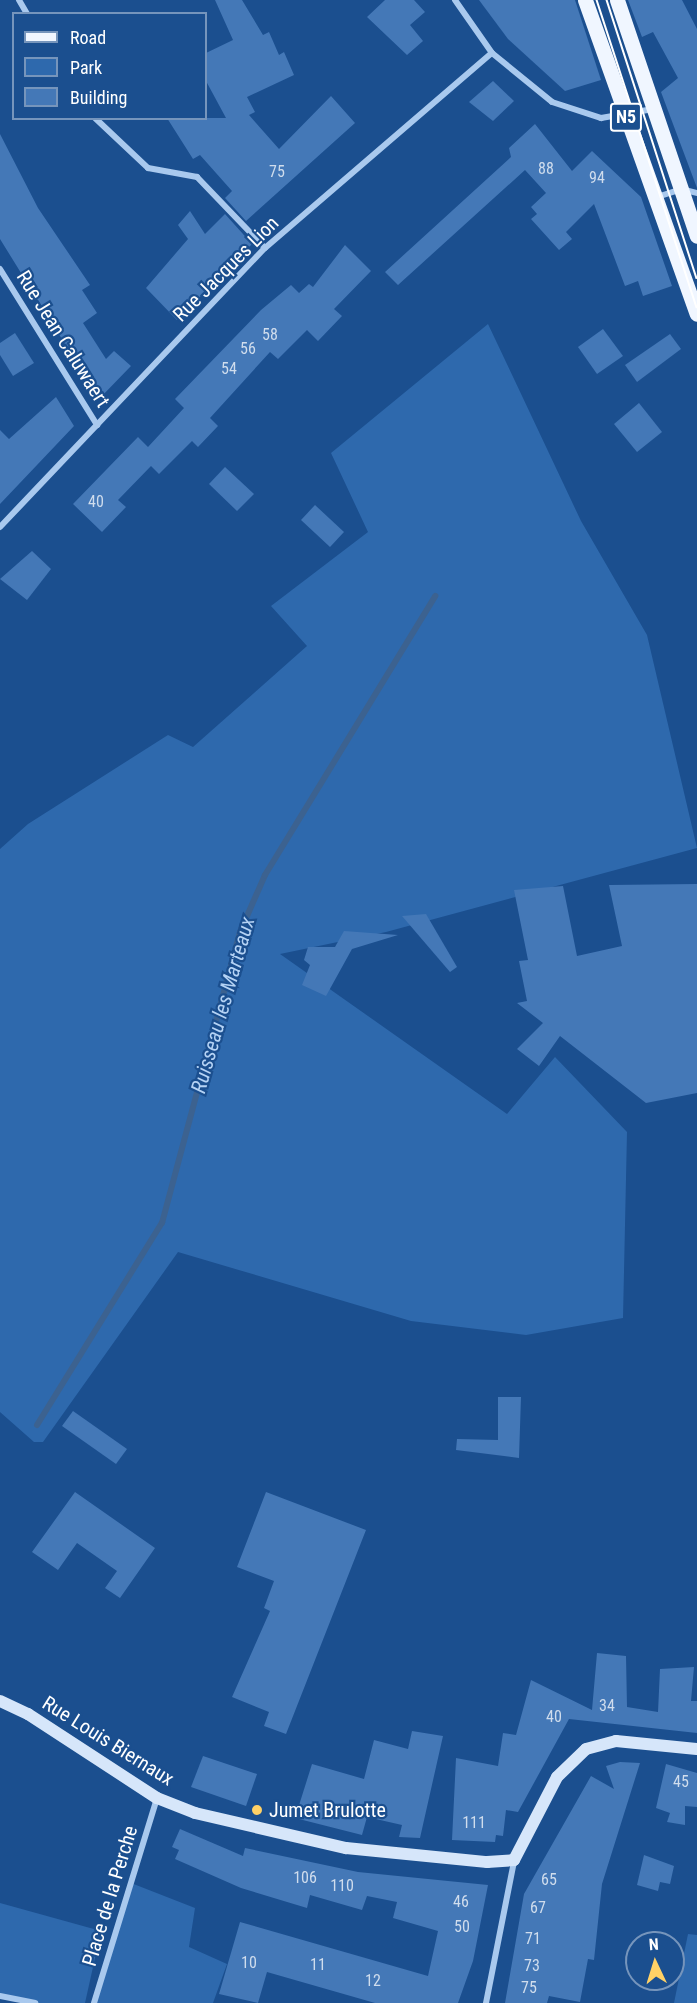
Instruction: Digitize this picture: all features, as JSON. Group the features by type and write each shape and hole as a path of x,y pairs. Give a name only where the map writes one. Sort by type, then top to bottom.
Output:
{"main road":[{"name":"N5","path":"585,0 653,199 697,314"},
{"name":"N5","path":"617,0 697,236"}],"street":[{"path":"455,0 492,53 567,109 601,118 625,116 653,108"},
{"name":"Rue Jacques Lion","path":"0,527 265,248 492,53"},
{"path":"97,120 148,168 197,177 265,248"},
{"path":"653,199 681,189 697,193"},
{"name":"Rue Jean Caluwaert","path":"0,269 97,425"},
{"name":"Rue Louis Biernaux","path":"0,1701 28,1714 158,1798 294,1839 422,1857 514,1860"},
{"path":"486,2003 514,1860 557,1777 586,1749 616,1741 697,1749"},
{"name":"Place de la Perche","path":"94,2003 158,1798"},
{"path":"0,1996 35,2003"}],"green space":[{"path":"488,324 581,521 647,635 697,848 386,932 280,954 507,1114 555,1057 627,1132 623,1318 526,1335 411,1321 178,1252 43,1442 34,1442 0,1412 0,849 28,824 168,735 193,747 307,646 271,606 368,532 331,453"},
{"path":"131,1883 195,1908 189,1947 227,1964 213,2003 94,2003"},
{"path":"0,1903 101,1931 85,2003 37,2003 0,1995"},
{"path":"688,1934 697,1935 697,2003 674,2003 676,1991 685,1991 685,1949"}],"building":[{"path":"215,0 242,0 263,35 269,32 279,55 284,52 294,75 247,97 255,112 249,115 279,149 331,96 355,123 246,221 225,198 232,191 200,155 193,159 168,120 226,118 207,83 207,53 233,40"},
{"path":"385,0 414,0 425,12 410,25 423,41 407,55 367,17"},
{"path":"479,0 575,0 601,80 565,91 508,39"},
{"path":"628,0 682,0 697,29 697,188 661,92 678,78 653,32 642,37"},
{"path":"493,81 514,101 493,121 469,102"},
{"path":"535,124 572,171 592,151 641,197 672,286 643,296 638,281 625,286 594,204 566,232 572,239 559,250 531,219 537,214 531,207 546,193 525,170 398,285 385,272 511,157 509,148"},
{"path":"0,134 38,208 90,285 82,290 97,313 83,323 106,359 114,351 131,366 99,399 0,239"},
{"path":"190,211 205,234 225,214 252,244 177,320 146,288 188,239 178,225"},
{"path":"345,245 371,271 334,309 342,316 318,341 307,330 278,359 270,352 210,418 218,426 198,447 192,441 159,474 151,466 118,500 126,507 102,532 73,504 138,437 148,447 184,408 175,399 261,310 291,285 299,293 309,284 313,287"},
{"path":"603,329 623,356 597,374 578,347"},
{"path":"15,333 34,363 13,376 0,355 0,343"},
{"path":"670,334 681,349 637,382 625,365"},
{"path":"56,397 74,426 0,504 0,430 9,439"},
{"path":"639,403 662,432 637,452 614,424"},
{"path":"225,467 254,494 237,511 209,484"},
{"path":"315,505 344,532 330,547 301,520"},
{"path":"32,551 51,569 27,600 0,579"},
{"path":"697,884 697,1093 646,1103 560,1036 539,1066 517,1049 543,1023 517,1003 527,1001 519,961 528,960 514,890 563,886 577,956 622,946 609,885"},
{"path":"426,914 457,967 450,972 402,916"},
{"path":"344,931 398,935 352,949 326,996 302,985 310,965 304,960 308,947 335,947"},
{"path":"498,1397 521,1397 519,1458 456,1450 457,1439 498,1440"},
{"path":"73,1411 127,1449 116,1464 62,1426"},
{"path":"75,1492 155,1548 120,1598 105,1588 117,1571 77,1543 58,1570 32,1552"},
{"path":"266,1492 366,1530 286,1734 264,1726 269,1712 232,1697 270,1611 264,1608 274,1581 237,1567"},
{"path":"597,1653 626,1656 627,1707 658,1712 660,1669 694,1667 691,1701 697,1701 697,1733 569,1719 518,1812 506,1810 503,1836 496,1835 495,1842 452,1840 456,1758 498,1766 503,1733 516,1735 531,1680 592,1710"},
{"path":"412,1731 443,1736 420,1838 399,1837 402,1825 367,1817 362,1835 295,1818 312,1764 364,1779 374,1740 408,1749"},
{"path":"203,1756 257,1774 246,1806 191,1787"},
{"path":"620,1762 640,1763 602,1884 594,1960 588,1959 580,2002 549,1996 547,2003 505,2003 524,1894 591,1776 614,1789 606,1766"},
{"path":"666,1764 697,1773 697,1807 685,1806 685,1825 667,1822 670,1813 656,1808"},
{"path":"180,1829 243,1856 245,1848 358,1872 488,1885 473,1961 458,2003 375,2003 267,1972 258,2003 219,1994 240,1922 428,1976 438,1931 393,1918 397,1902 367,1896 362,1910 310,1895 307,1908 241,1888 175,1859 179,1850 172,1847"},
{"path":"644,1855 674,1866 670,1884 660,1882 658,1891 637,1885"}],"waterway":[{"name":"Ruisseau les Marteaux","path":"37,1425 162,1223 240,932 265,875 435,596"}],"tram line":[{"path":"597,0 697,307"},
{"path":"607,0 697,278"}],"place":[{"name":"Jumet Brulotte","path":"257,1810"}]}
